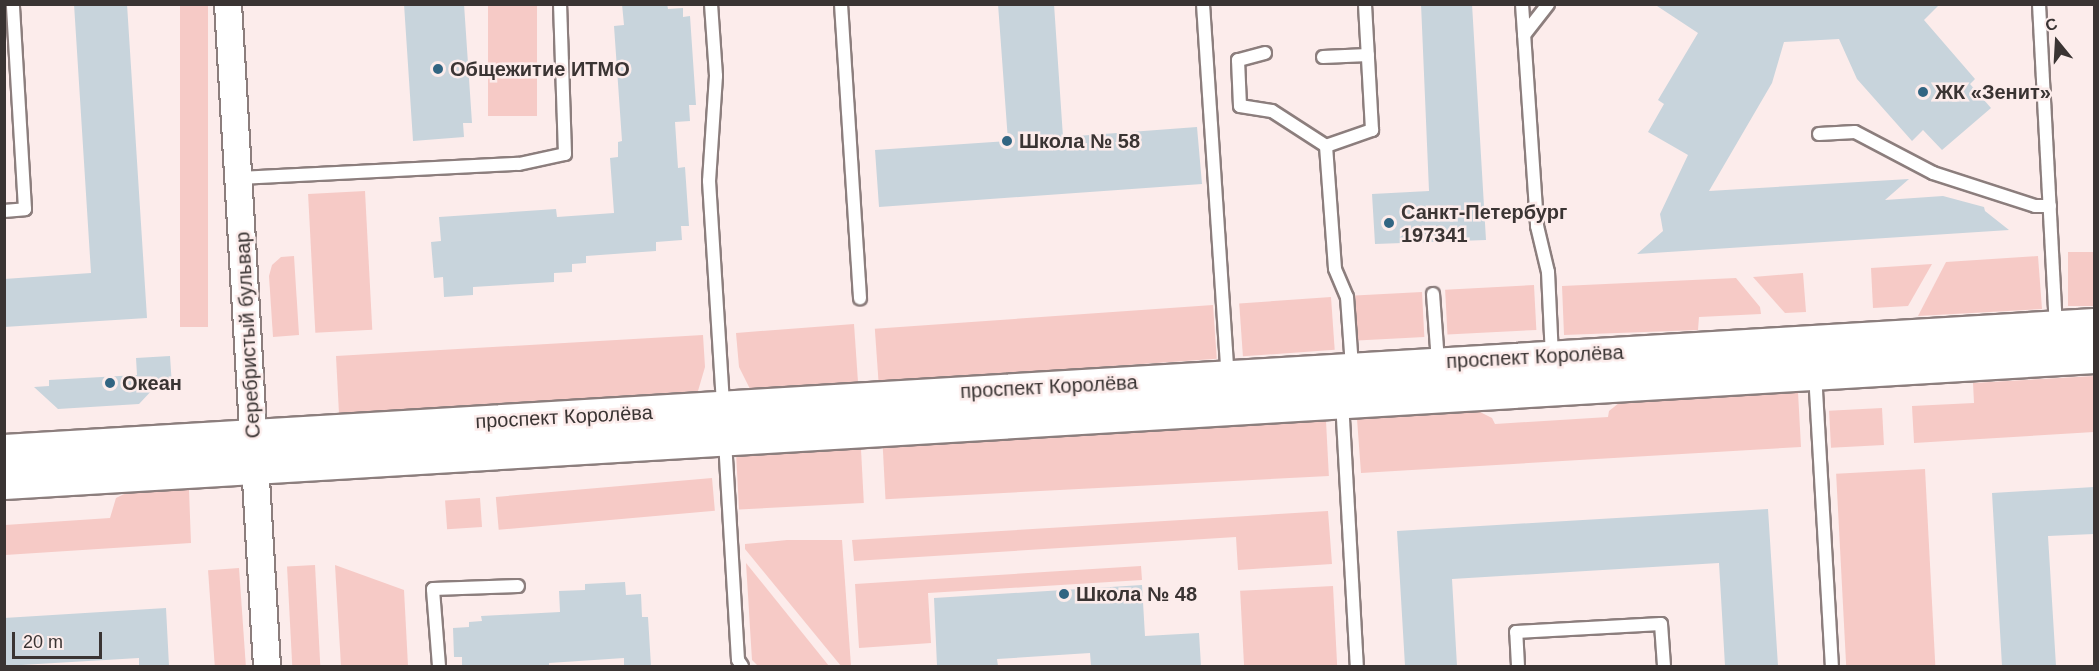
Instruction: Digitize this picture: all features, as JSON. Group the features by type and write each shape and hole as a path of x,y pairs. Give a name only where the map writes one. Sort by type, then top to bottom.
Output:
{"street":[{"name":"Серебристый бульвар","path":"228,4 267,666"},
{"name":"проспект Королёва","path":"1347,384 1438,362 1553,372 1815,372 2057,343 2094,325"},
{"name":"проспект Королёва","path":"4,482 255,452 1347,384 2057,343 2094,356"},
{"name":"проспект Королёва","path":"4,451 255,452"}],"lane":[{"path":"4,211 25,209 14,4"},
{"path":"239,178 519,164 565,154 560,4"},
{"path":"711,4 716,76 709,181 738,660 742,666"},
{"path":"841,4 860,298"},
{"path":"1203,4 1229,392"},
{"path":"1326,146 1372,130 1365,4"},
{"path":"1522,4 1537,226 1548,272 1553,372"},
{"path":"1524,35 1548,4"},
{"path":"2039,4 2057,343"},
{"path":"1265,53 1238,60 1240,106 1272,111 1326,146"},
{"path":"1323,57 1368,56"},
{"path":"1819,134 1855,132 1933,173 2035,206 2050,206"},
{"path":"1326,146 1335,269 1347,297 1347,384 1357,666"},
{"path":"1433,294 1438,362"},
{"path":"1815,372 1832,666"},
{"path":"439,666 433,589 518,586"},
{"path":"1518,666 1516,632 1661,624 1664,666"}],"shaded area":[{"path":"180,5 208,5 208,327 180,327"},
{"path":"488,5 537,5 537,116 488,116"},
{"path":"365,191 372,330 315,333 308,194"},
{"path":"2068,252 2094,252 2094,306 2068,306"},
{"path":"294,256 299,335 273,337 269,276 272,265 281,257"},
{"path":"2038,256 2042,309 1918,316 1946,262"},
{"path":"1932,264 1908,306 1873,308 1871,268"},
{"path":"1803,273 1806,312 1785,313 1753,277"},
{"path":"1736,278 1760,307 1761,314 1699,317 1698,330 1564,335 1562,286"},
{"path":"1534,285 1536,330 1447,335 1445,290"},
{"path":"1422,292 1424,337 1357,340 1355,296"},
{"path":"1331,297 1335,350 1243,356 1239,303"},
{"path":"1213,305 1217,359 879,383 875,329"},
{"path":"854,324 858,382 750,389 739,367 736,333"},
{"path":"703,335 705,367 698,391 339,414 336,356"},
{"path":"2094,376 2094,432 1914,443 1912,406 1974,403 1973,383"},
{"path":"1798,392 1801,447 1361,473 1357,419 1480,412 1492,418 1495,424 1608,417 1609,411 1619,403"},
{"path":"1882,408 1884,445 1831,448 1829,411"},
{"path":"1326,421 1329,476 885,499 883,444"},
{"path":"861,449 864,503 739,509 736,456"},
{"path":"1925,469 1935,666 1846,666 1836,474"},
{"path":"712,478 715,511 499,530 496,497"},
{"path":"189,490 191,543 5,555 5,525 110,518 116,498 126,493"},
{"path":"480,498 482,527 447,529 445,500"},
{"path":"1328,511 1332,564 1238,570 1236,537 854,561 852,540"},
{"path":"787,540 842,540 851,666 841,666 745,549 745,544"},
{"path":"746,563 829,666 758,666 752,660"},
{"path":"315,565 320,666 292,666 287,566"},
{"path":"335,565 404,590 408,666 341,666"},
{"path":"1141,566 1142,580 928,593 931,643 859,648 855,584"},
{"path":"239,568 246,666 215,666 208,570"},
{"path":"1333,586 1337,666 1244,666 1240,591"}],"building":[{"path":"74,4 127,4 147,318 4,327 4,279 91,273"},
{"name":"Общежитие ИТМО","path":"404,4 464,4 472,123 463,123 464,137 413,141"},
{"path":"622,4 667,4 668,9 683,8 683,17 690,16 696,105 689,105 690,121 675,122 678,168 685,167 689,226 681,226 682,240 656,242 656,251 586,256 586,263 572,264 572,272 554,273 554,282 473,287 473,295 444,297 443,277 434,278 431,242 441,241 439,217 556,209 557,217 614,213 610,158 618,157 618,142 622,141 614,26 624,25"},
{"path":"998,4 1054,4 1063,137 1197,127 1202,184 879,207 875,150 1008,141"},
{"path":"1421,4 1472,4 1486,240 1375,244 1372,194 1429,191"},
{"name":"ЖК «Зенит»","path":"1654,4 1940,4 1924,20 1975,79 1970,84 1991,108 1942,150 1923,130 1912,141 1857,79 1839,39 1784,42 1772,83 1709,191 1909,179 1885,200 1943,196 1984,207 1985,211 2009,230 1637,254 1663,231 1660,214 1688,155 1648,132 1664,104 1658,100 1698,33"},
{"name":"Океан","path":"170,356 172,386 155,387 139,404 58,409 34,387 49,386 49,380 137,375 136,358"},
{"path":"2094,487 2094,534 2048,536 2056,666 2002,666 1992,493"},
{"path":"1768,509 1778,666 1725,666 1719,563 1452,579 1457,666 1405,666 1397,531"},
{"path":"625,582 626,595 641,594 642,617 648,617 651,666 624,666 624,658 549,663 549,666 462,666 462,657 454,657 453,628 469,627 469,622 482,621 481,616 560,612 559,591 585,590 585,584"},
{"path":"1142,585 1145,636 1199,633 1201,666 1091,666 1090,653 997,659 998,666 937,666 934,598"},
{"path":"166,608 169,666 139,666 139,658 4,666 4,618"}],"place":[{"name":"Общежитие ИТМО","path":"438,69"},
{"name":"ЖК «Зенит»","path":"1923,92"},
{"name":"Школа № 58","path":"1007,141"},
{"name":"Санкт-Петербург 197341","path":"1389,223"},
{"name":"Океан","path":"110,383"},
{"name":"Школа № 48","path":"1064,594"}]}
